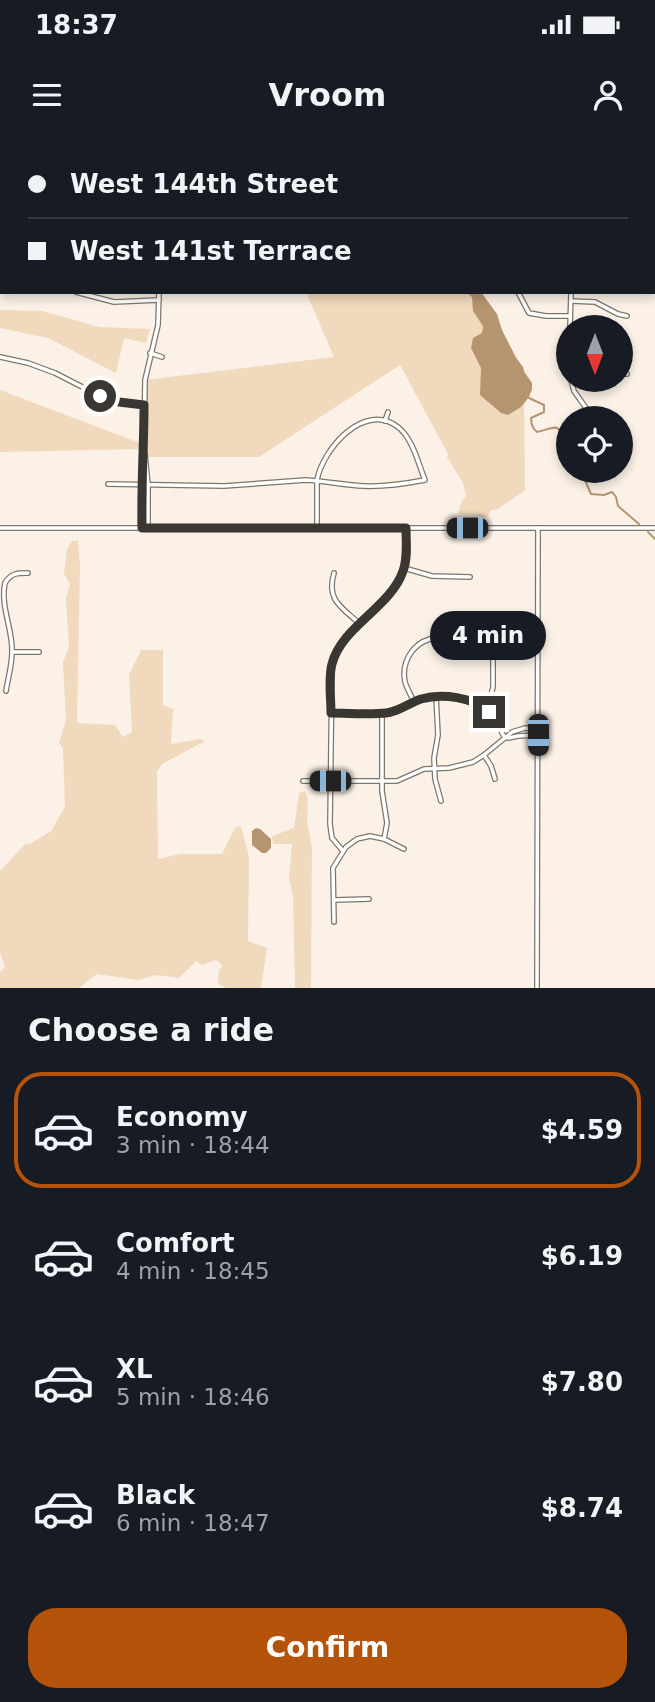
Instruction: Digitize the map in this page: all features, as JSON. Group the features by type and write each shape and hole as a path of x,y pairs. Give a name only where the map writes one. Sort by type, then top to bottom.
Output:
{"street":[{"path":"84,294 114,302 159,300"},
{"path":"142,528 145,380 158,325 159,294"},
{"path":"519,294 529,313 556,316"},
{"path":"570,315 571,294"},
{"path":"571,301 595,302 622,315"},
{"path":"150,353 162,356"},
{"path":"0,357 55,373 85,390 119,402 144,405"},
{"path":"385,421 388,412"},
{"path":"108,484 224,486 317,480 374,486 425,480 407,437 397,426 375,420 362,423 341,437 330,449 317,480 317,528"},
{"path":"144,449 148,485 148,528"},
{"path":"0,528 655,528"},
{"path":"343,851 335,844 331,835 332,665 339,648 396,585 404,568 406,528"},
{"path":"537,988 538,528"},
{"path":"404,568 432,576 470,577"},
{"path":"6,691 12,652 0,594 10,576 28,573"},
{"path":"334,573 331,589 333,596 360,624"},
{"path":"414,702 406,686 404,668 414,648 424,641 437,638 480,638 490,642 493,650 493,692 485,708"},
{"path":"12,652 39,652"},
{"path":"331,713 392,712 436,696 457,698 485,708 506,738"},
{"path":"436,696 437,741 434,768 441,801"},
{"path":"382,713 382,791 387,818 384,839"},
{"path":"303,781 397,780 418,771 466,764 484,755 512,732 538,729"},
{"path":"506,738 538,735"},
{"path":"484,755 495,779"},
{"path":"334,922 333,868 351,842 370,836 384,839 404,849"},
{"path":"334,900 369,899"}],"shaded area":[{"path":"307,294 479,294 531,381 532,388 524,404 525,490 498,509 491,510 487,517 458,513 466,496 463,483 400,365 259,457 146,457 145,380 334,357"},
{"path":"468,294 482,294 497,314 516,358 532,383 529,397 521,407 508,415 501,413 480,395 481,368 471,348 473,338 482,333 483,326 473,311 472,297"},
{"path":"0,310 42,311 99,327 150,329 146,343 124,338 116,373 48,338 0,328"},
{"path":"0,390 140,443 141,449 0,452"},
{"path":"72,541 78,541 80,565 77,723 115,725 123,737 132,732 129,675 141,650 163,650 163,705 173,709 171,744 200,739 205,741 162,764 157,771 158,859 180,854 222,854 235,828 241,826 249,857 248,941 267,948 261,988 225,988 218,984 219,970 223,966 216,960 202,965 196,961 179,978 156,975 138,980 97,974 79,988 0,988 0,973 5,966 0,952 0,871 25,844 30,844 51,831 65,807 63,748 59,743 66,720 63,662 69,646 66,598 70,584 64,574 67,549"},
{"path":"305,791 312,848 311,988 295,988 293,896 289,877 292,844 273,844 272,836 294,828 299,793"},
{"path":"256,828 271,839 271,848 266,853 252,845 252,831"}],"waterway":[{"path":"529,398 544,405 544,412 531,418 535,430 537,432 556,428"},
{"path":"586,483 591,494 604,495 612,492 618,506 639,524"},
{"path":"648,532 655,539"}],"route":[{"path":"100,396 144,405 142,528 406,528 406,557 401,576 396,585 345,640 335,656 331,673 331,713 386,713 436,696 477,704 489,712"}]}
